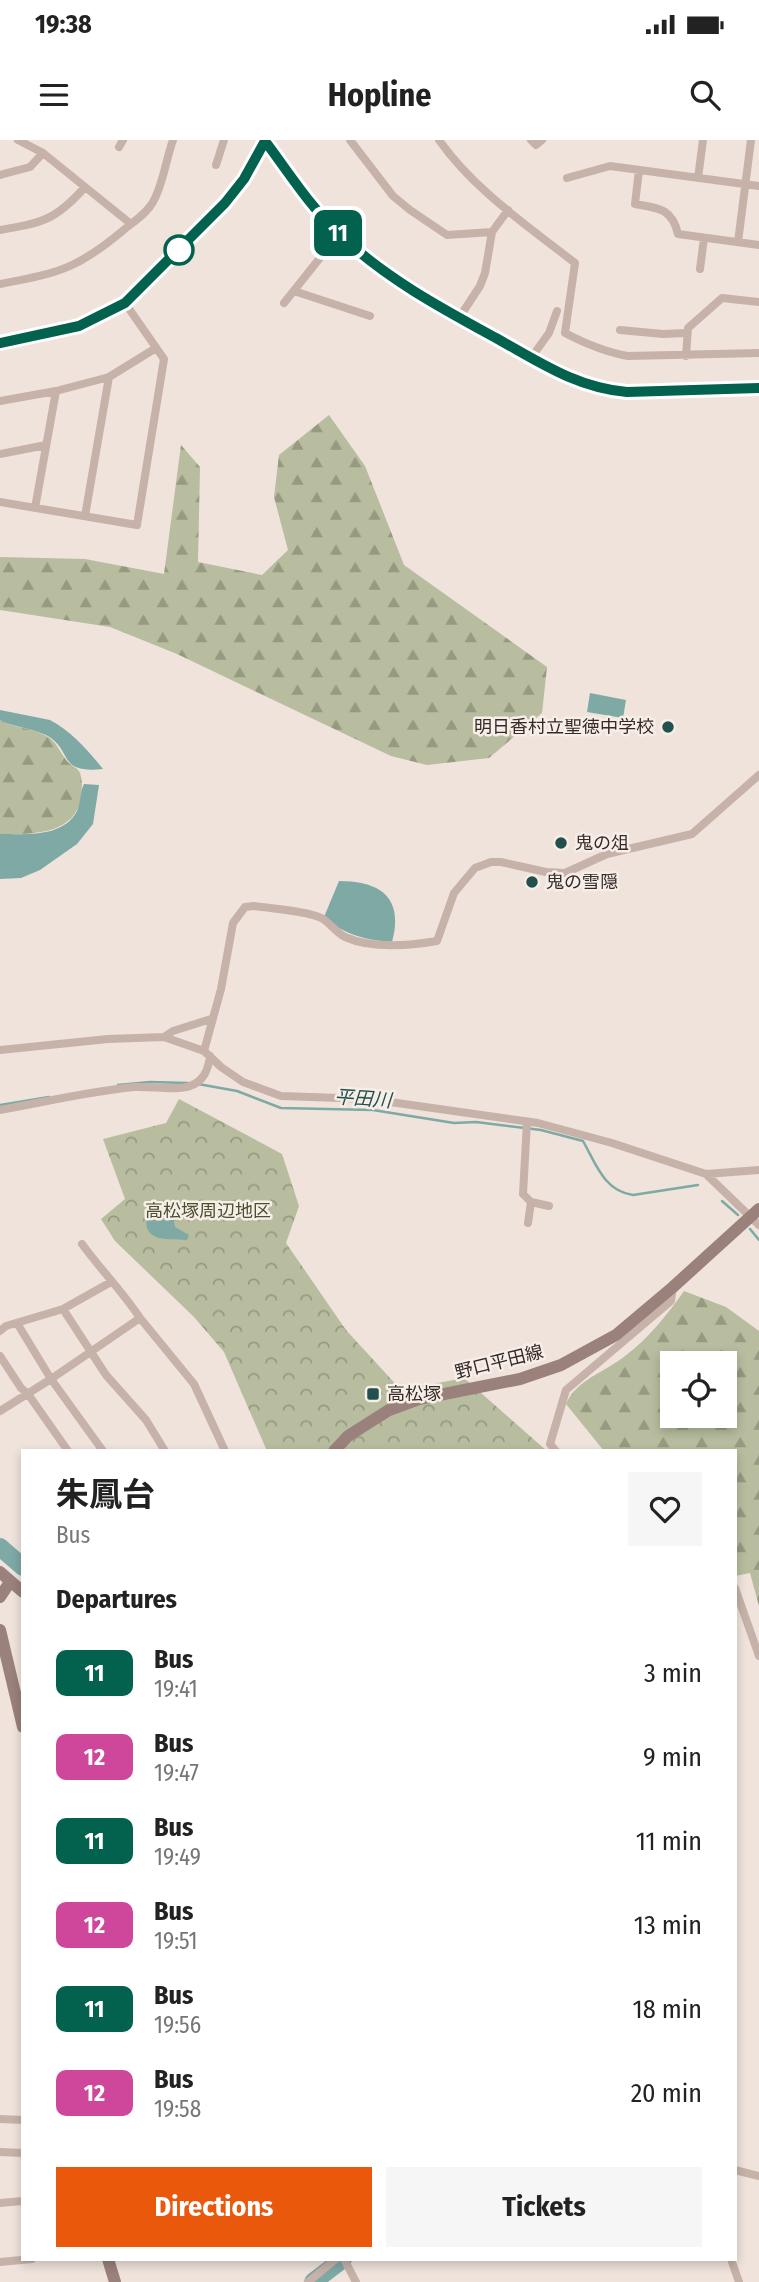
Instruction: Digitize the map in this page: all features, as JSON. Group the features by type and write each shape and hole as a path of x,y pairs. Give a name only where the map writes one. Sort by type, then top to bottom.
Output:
{"main road":[{"path":"0,343 79,326 125,303 225,203 244,179 265,140 305,196 339,234 389,276 570,379 607,390 759,388"},
{"name":"野口平田線","path":"336,1449 348,1436 389,1410 419,1399 520,1379 561,1365 616,1335 756,1217"},
{"path":"0,1597 5,1577 21,1590"},
{"path":"0,1629 21,1718"},
{"path":"109,2261 115,2282"}],"street":[{"path":"18,140 43,153 131,224"},
{"path":"0,284 43,276 73,266 99,251 153,204 173,140"},
{"path":"216,165 224,140"},
{"path":"350,140 393,195 447,235 492,232"},
{"path":"439,140 462,169 508,210 575,263 565,333 610,353 628,356 759,353"},
{"path":"531,140 536,145 542,140"},
{"path":"698,178 703,140"},
{"path":"738,242 751,140"},
{"path":"0,175 30,167 43,153"},
{"path":"566,178 610,166 759,186"},
{"path":"639,170 635,204 657,208 668,214 675,222 678,234 759,245"},
{"path":"0,230 41,222 55,216 69,206 85,187"},
{"path":"459,318 474,298 485,273 492,232 508,210"},
{"path":"284,303 339,234"},
{"path":"701,269 704,238"},
{"path":"294,290 370,316"},
{"path":"686,356 688,328 722,298 759,302"},
{"path":"0,502 137,525 164,359 125,303"},
{"path":"531,358 548,333 557,311"},
{"path":"620,330 687,333"},
{"path":"0,401 56,391 109,377 156,348"},
{"path":"85,516 109,377"},
{"path":"35,508 56,391"},
{"path":"0,454 47,445"},
{"path":"0,1110 115,1089 188,1087 201,1080 205,1074 211,1019 222,989 233,923 245,907 254,906 322,918 347,938 369,942 408,946 437,941 454,893 475,868 491,862 501,862 546,872 565,873 607,854 692,834 759,775"},
{"path":"0,1050 164,1037 211,1019"},
{"path":"164,1037 207,1054 243,1082 281,1096 369,1099 527,1127 538,1123 572,1131 706,1174 759,1170"},
{"path":"527,1127 523,1195 531,1202 549,1206"},
{"path":"706,1174 756,1217"},
{"path":"528,1223 531,1202"},
{"path":"82,1244 194,1384 224,1449"},
{"path":"0,1331 16,1323 63,1309 111,1282"},
{"path":"554,1449 550,1444 566,1390 671,1301 673,1287"},
{"path":"63,1309 106,1376 146,1420 164,1449"},
{"path":"0,1410 91,1353 140,1318"},
{"path":"16,1323 51,1379 102,1449"},
{"path":"0,1356 67,1449"},
{"path":"737,1594 759,1656"},
{"path":"0,2119 21,2120"},
{"path":"0,2152 21,2153"},
{"path":"737,2170 759,2176"},
{"path":"0,2203 21,2201"},
{"path":"0,2262 21,2260"},
{"path":"307,2282 333,2261"},
{"path":"345,2261 356,2282"},
{"path":"732,2261 739,2282"}],"green space":[{"path":"329,415 365,466 404,565 547,667 542,713 489,758 427,765 391,756 177,654 110,627 0,610 0,557 85,559 164,574 181,445 200,467 198,562 262,575 288,550 274,497 279,455"},
{"path":"0,720 45,735 79,771 82,781 81,798 70,820 37,833 0,834"},
{"name":"高松塚周辺地区","path":"179,1099 282,1154 299,1206 286,1243 346,1330 401,1390 464,1378 545,1449 266,1449 224,1352 194,1317 115,1241 101,1219 125,1199 103,1139 166,1123"},
{"path":"684,1291 726,1307 759,1331 759,1606 750,1573 737,1576 737,1449 602,1449 566,1404 584,1382 617,1362 642,1342"}],"water":[{"path":"590,693 626,700 623,718 587,712"},
{"path":"0,710 50,720 79,742 103,769 78,768 67,760 55,741 46,735 0,720"},
{"path":"84,784 99,785 93,824 77,844 40,870 21,878 0,879 0,834 43,833 63,826 77,811"},
{"path":"339,881 367,884 386,895 395,914 392,942 356,936 324,917"},
{"path":"196,1201 195,1208 174,1221 175,1227 189,1235 187,1240 159,1238 149,1232 147,1218 154,1211 160,1208 184,1209"}],"waterway":[{"name":"平田川","path":"118,1085 188,1083"},
{"name":"平田川","path":"198,1084 237,1091 281,1108 373,1110 454,1123 476,1122 541,1130 583,1141 602,1175 623,1192 633,1195 698,1185"},
{"name":"平田川","path":"0,1105 49,1097"},
{"name":"平田川","path":"722,1201 738,1215"},
{"name":"平田川","path":"750,1229 759,1240"},
{"path":"0,1547 21,1565"},
{"path":"313,2282 340,2261"}],"bus line":[{"name":"11","path":"0,343 79,326 125,303 236,191 265,141 329,224 389,276 570,379 589,386 627,392 759,388"}],"place":[{"name":"明日香村立聖徳中学校","path":"668,727"},
{"name":"鬼の俎","path":"561,843"},
{"name":"鬼の雪隠","path":"532,882"},
{"name":"高松塚","path":"373,1394"}]}
